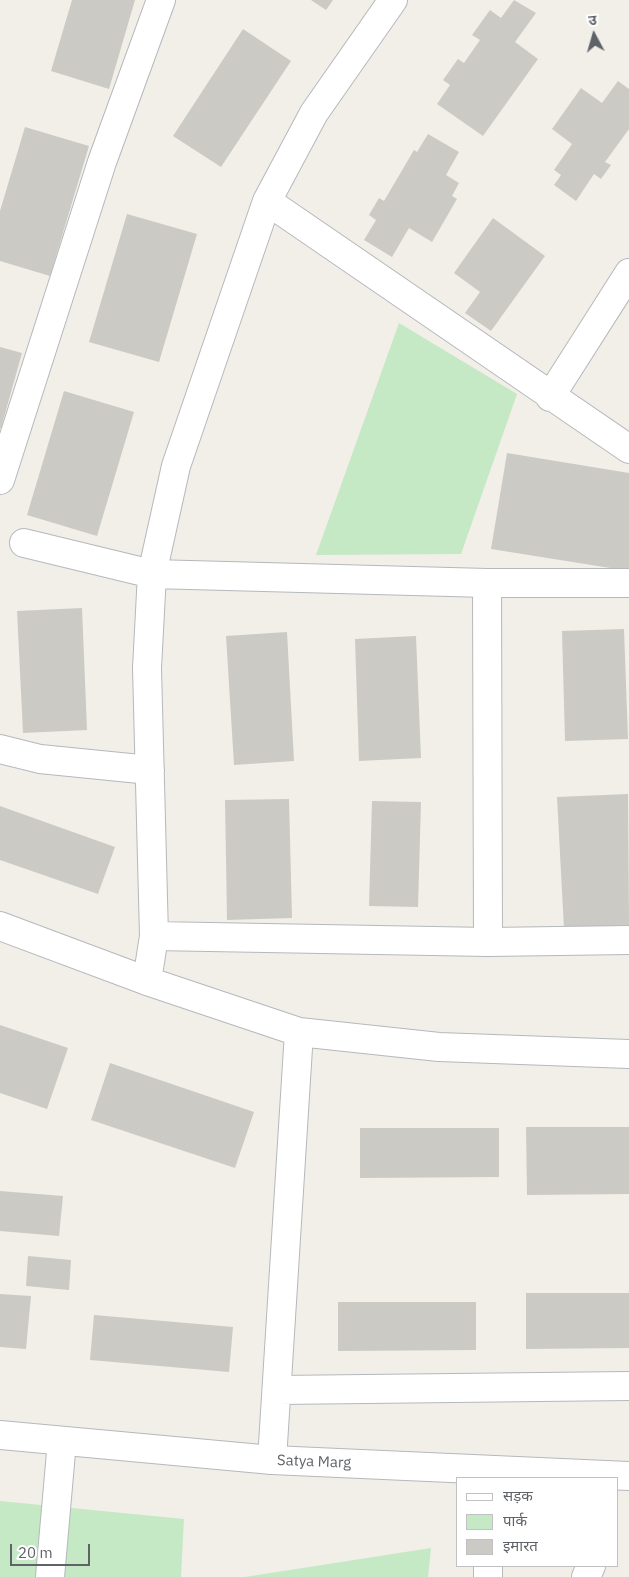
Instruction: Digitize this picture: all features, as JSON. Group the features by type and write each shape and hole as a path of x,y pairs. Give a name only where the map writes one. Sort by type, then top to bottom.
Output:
{"street":[{"path":"0,480 102,162 161,0"},
{"path":"147,981 154,936 146,668 152,574 176,466 267,201 314,113 393,0"},
{"path":"267,201 550,397 629,449"},
{"path":"550,397 629,273"},
{"path":"24,543 152,574 487,583 629,583"},
{"path":"487,583 488,942"},
{"path":"0,749 40,759 150,770"},
{"path":"0,926 147,981 298,1032 439,1047 629,1054"},
{"path":"154,936 488,942 629,940"},
{"path":"272,1460 278,1390 298,1032"},
{"path":"278,1390 629,1386"},
{"name":"Satya Marg","path":"0,1435 272,1460 485,1474 618,1477"},
{"path":"50,1577 62,1441"}],"green space":[{"path":"399,323 517,394 461,554 316,555"},
{"path":"0,1501 184,1519 181,1577 0,1577"},
{"path":"431,1548 428,1577 245,1577"}],"building":[{"path":"72,0 135,0 109,89 51,71"},
{"path":"311,0 333,0 326,10"},
{"path":"514,0 536,13 515,42 538,59 483,136 437,104 450,85 443,80 458,59 464,63 480,40 472,35 490,10 501,18"},
{"path":"243,29 291,61 221,167 173,136"},
{"path":"618,81 629,89 629,129 605,162 611,165 601,179 594,174 576,201 554,185 561,175 554,170 572,144 552,129 581,88 602,103"},
{"path":"25,127 89,146 50,276 0,261 0,211"},
{"path":"428,134 459,152 446,175 459,183 452,196 457,199 432,242 409,228 392,257 364,240 376,220 369,215 379,198 384,201 414,150 417,152"},
{"path":"127,214 197,234 159,362 89,342"},
{"path":"493,218 545,256 491,331 465,313 480,292 454,273"},
{"path":"0,347 22,353 1,428 0,428"},
{"path":"64,391 134,412 97,536 27,515"},
{"path":"507,453 629,473 629,571 491,549"},
{"path":"82,608 87,730 23,733 17,611"},
{"path":"624,629 628,739 565,741 562,631"},
{"path":"287,632 294,761 234,765 226,636"},
{"path":"416,636 421,758 359,761 355,639"},
{"path":"628,794 629,925 564,929 557,797"},
{"path":"289,799 292,918 227,920 225,800"},
{"path":"372,801 421,802 418,907 369,906"},
{"path":"0,806 115,847 98,894 0,860"},
{"path":"0,1025 68,1048 47,1109 0,1093"},
{"path":"110,1063 254,1112 235,1168 91,1120"},
{"path":"526,1127 629,1127 629,1194 527,1195"},
{"path":"360,1128 499,1128 499,1177 360,1178"},
{"path":"0,1191 63,1196 59,1236 0,1231"},
{"path":"28,1256 71,1260 69,1290 26,1286"},
{"path":"526,1293 629,1293 629,1348 526,1349"},
{"path":"0,1294 31,1296 26,1349 0,1347"},
{"path":"338,1302 476,1302 476,1350 338,1351"},
{"path":"94,1315 233,1327 229,1372 90,1360"}]}
